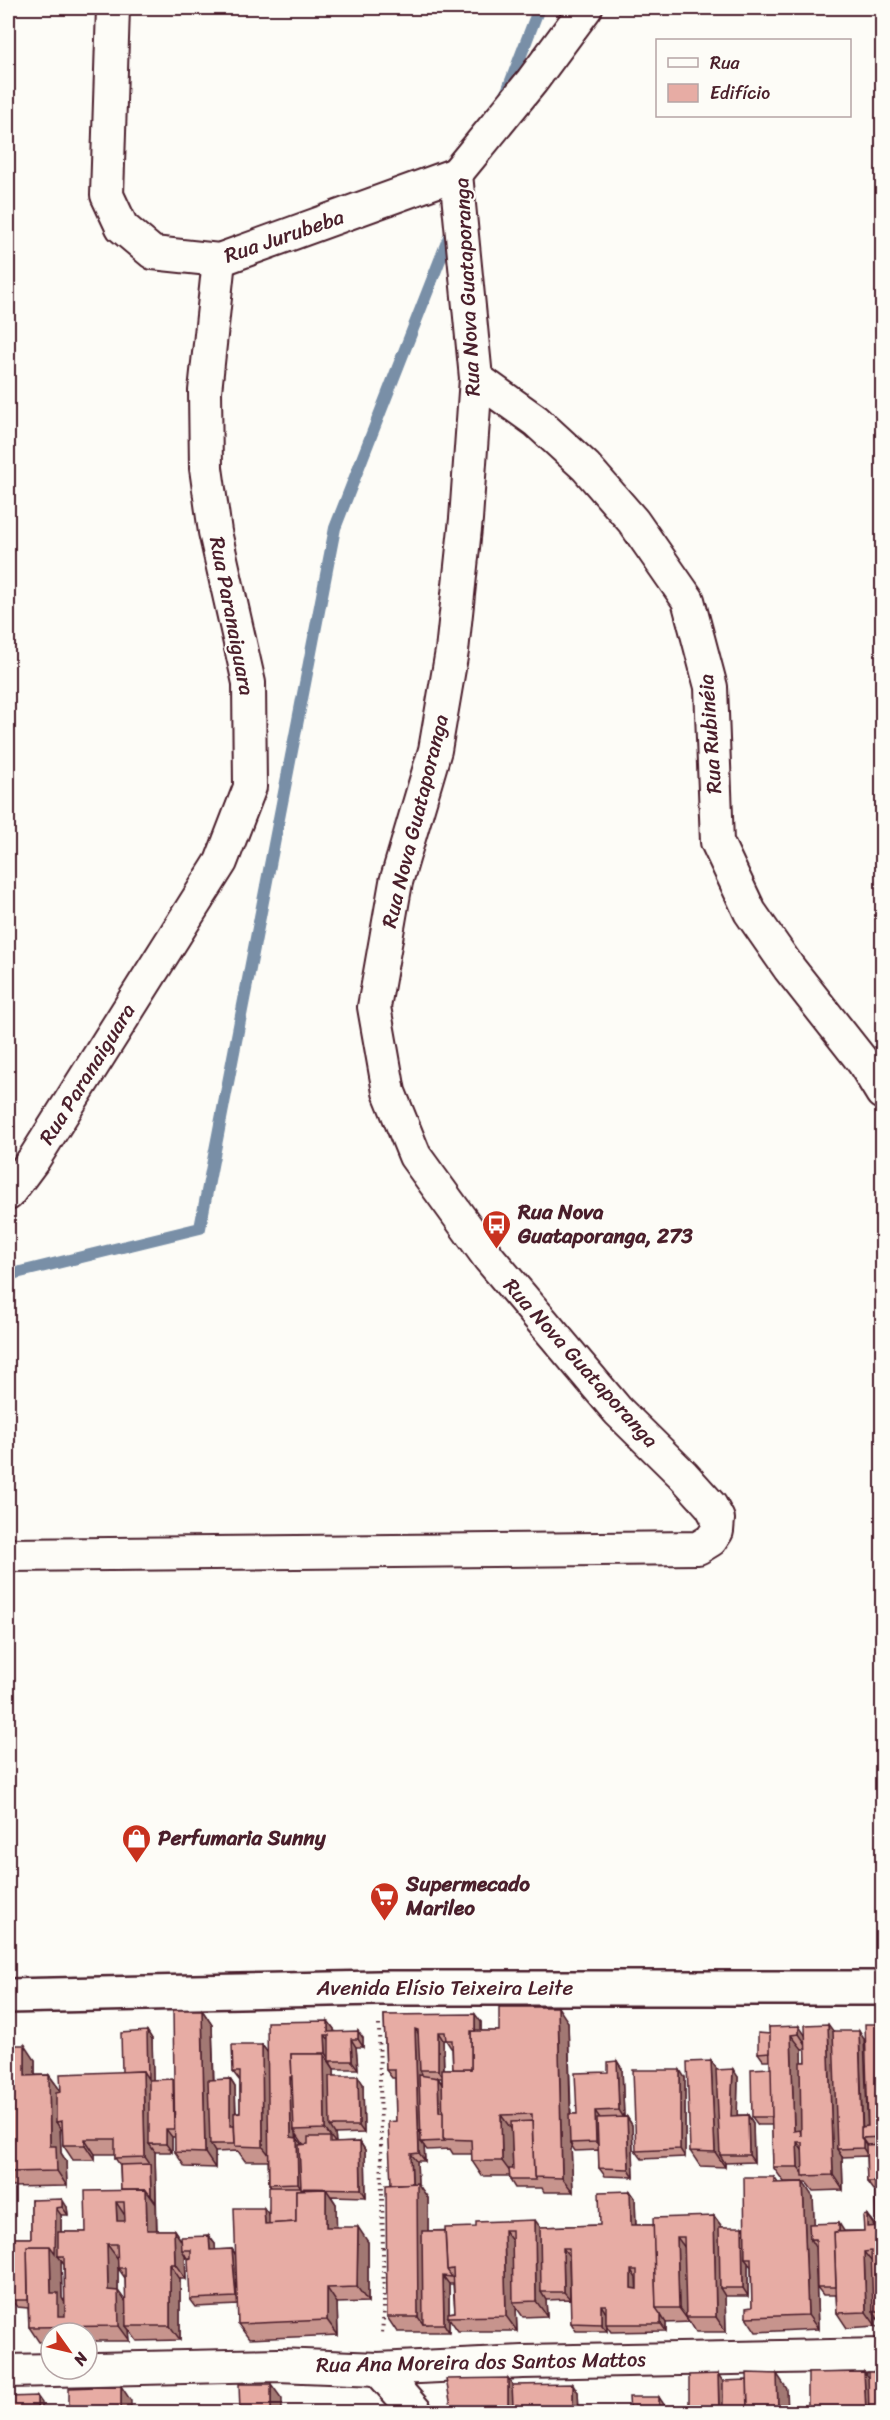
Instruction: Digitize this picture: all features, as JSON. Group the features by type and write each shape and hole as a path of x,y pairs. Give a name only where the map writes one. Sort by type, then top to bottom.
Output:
{"main road":[{"name":"Avenida Elísio Teixeira Leite","path":"8,1996 378,1988 882,1988"}],"street":[{"name":"Rua Jurubeba","path":"113,8 107,195 122,227 153,253 219,260 456,174"},
{"name":"Rua Nova Guataporanga","path":"8,1555 698,1548 711,1540 717,1531 718,1519 711,1506 618,1411 489,1258 415,1156 390,1092 374,1007 396,882 435,750 452,651 476,378 456,174 532,81 586,8"},
{"name":"Rua Paranaiguara","path":"8,1194 34,1159 221,862 250,787 249,683 215,532 206,468 205,392 219,260"},
{"name":"Rua Rubinéia","path":"476,378 536,421 586,467 633,521 688,600 711,687 717,842 750,912 789,968 863,1062 882,1093"},
{"name":"Rua Ana Moreira dos Santos Mattos","path":"8,2371 278,2365 378,2369 523,2362 882,2355"},
{"path":"378,2369 416,2412"}],"path":[{"path":"378,1988 384,2309 378,2369"}],"building":[{"path":"499,2007 558,2007 562,2178 534,2177 532,2114 501,2115 502,2161 472,2161 471,2140 443,2139 442,2069 471,2069 471,2031 499,2031"},
{"path":"173,2010 202,2010 205,2153 175,2152"},
{"path":"475,2014 475,2031 471,2031 471,2069 453,2069 452,2040 446,2040 445,2032 438,2032 438,2070 420,2070 418,2030 415,2029 419,2153 411,2154 412,2184 391,2184 388,2122 396,2121 395,2070 386,2070 384,2015"},
{"path":"328,2021 328,2032 358,2031 358,2039 351,2039 352,2061 329,2061 329,2035 325,2035 326,2053 291,2054 291,2137 297,2138 298,2183 269,2184 267,2022"},
{"path":"828,2024 833,2175 803,2176 802,2142 797,2142 798,2167 773,2167 769,2027 799,2026 799,2034 791,2035 794,2131 800,2130 801,2136 800,2062 806,2062 805,2025"},
{"path":"865,2024 882,2024 882,2137 861,2138 861,2127 868,2126"},
{"path":"147,2031 148,2079 143,2071 122,2072 121,2033"},
{"path":"833,2031 859,2031 863,2148 837,2149"},
{"path":"758,2033 770,2034 770,2052 758,2053"},
{"path":"8,2045 25,2045 25,2076 49,2075 50,2146 56,2146 57,2171 8,2172"},
{"path":"232,2045 262,2045 263,2147 235,2146 234,2113 240,2112 240,2072 233,2072"},
{"path":"291,2054 324,2054 325,2129 294,2130"},
{"path":"617,2061 619,2110 595,2111 596,2142 570,2143 569,2114 577,2114 575,2073 608,2072 608,2062"},
{"path":"711,2061 715,2152 690,2151 687,2062"},
{"path":"771,2068 772,2117 752,2117 751,2069"},
{"path":"733,2069 731,2116 748,2115 749,2155 720,2155 716,2070"},
{"path":"633,2070 680,2070 680,2149 636,2151"},
{"path":"143,2071 145,2157 115,2158 115,2139 85,2139 85,2145 63,2145 62,2121 56,2122 56,2093 61,2092 60,2074"},
{"path":"419,2075 438,2078 439,2112 443,2112 443,2139 445,2141 421,2142"},
{"path":"329,2076 358,2076 359,2126 330,2126"},
{"path":"173,2079 174,2129 166,2129 166,2144 149,2144 149,2080"},
{"path":"230,2079 230,2126 234,2126 235,2144 210,2144 208,2080"},
{"path":"627,2117 629,2169 599,2168 597,2118"},
{"path":"532,2121 536,2180 510,2180 509,2169 513,2169 511,2122"},
{"path":"308,2137 330,2137 330,2143 360,2142 361,2189 301,2188 301,2190 296,2190 296,2222 269,2224 269,2187 301,2187 299,2145 308,2144"},
{"path":"882,2144 882,2226 876,2226 875,2182 867,2182 866,2145"},
{"path":"150,2164 151,2196 146,2190 121,2190 120,2165"},
{"path":"744,2177 774,2177 774,2183 803,2182 808,2315 746,2317 746,2308 752,2307 751,2258 745,2258"},
{"path":"417,2183 418,2317 387,2317 386,2185"},
{"path":"326,2189 326,2227 358,2227 357,2287 327,2288 327,2320 238,2324 234,2208 264,2208 265,2224 296,2222 296,2190"},
{"path":"146,2190 147,2230 174,2230 175,2264 170,2264 170,2326 126,2326 125,2268 118,2268 117,2244 107,2244 108,2290 118,2291 119,2326 99,2326 99,2321 39,2321 39,2327 29,2327 27,2246 50,2246 51,2293 58,2293 58,2316 65,2316 64,2256 58,2256 58,2232 86,2232 85,2191","holes":["116,2202 124,2202 125,2221 117,2221"]},
{"path":"630,2191 631,2225 654,2225 656,2308 661,2315 661,2324 606,2324 606,2305 601,2305 601,2324 571,2323 569,2248 563,2248 564,2292 541,2292 540,2227 600,2225 599,2192","holes":["631,2270 637,2270 637,2289 631,2288"]},
{"path":"62,2199 62,2207 56,2208 55,2253 50,2246 27,2246 28,2300 11,2300 8,2238 31,2238 31,2200"},
{"path":"867,2215 867,2227 882,2226 882,2311 873,2311 871,2251 864,2252 866,2312 837,2313 834,2232 864,2231 863,2216"},
{"path":"714,2216 716,2317 686,2317 684,2237 677,2237 679,2308 656,2308 653,2218"},
{"path":"535,2220 536,2301 513,2302 512,2230 504,2230 506,2316 448,2317 448,2313 455,2312 453,2269 447,2270 445,2228 476,2227 476,2222"},
{"path":"839,2223 839,2231 834,2232 836,2287 817,2287 816,2239 810,2239 809,2224"},
{"path":"719,2227 742,2227 743,2288 720,2288"},
{"path":"422,2231 445,2231 447,2270 452,2277 443,2276 444,2324 423,2324"},
{"path":"209,2236 210,2250 232,2249 236,2297 190,2299 188,2259 191,2258 191,2250 182,2250 181,2237"},
{"path":"864,2372 866,2412 808,2412 808,2373"},
{"path":"868,2372 882,2372 882,2412 869,2412"},
{"path":"747,2373 777,2374 778,2412 748,2412"},
{"path":"718,2374 719,2412 689,2412 689,2375"},
{"path":"508,2378 508,2412 452,2412 446,2379"},
{"path":"747,2380 748,2412 723,2412 723,2381"},
{"path":"239,2384 271,2384 271,2412 240,2412"},
{"path":"573,2384 573,2412 519,2412 518,2405 513,2405 512,2385"},
{"path":"121,2386 121,2412 69,2412 69,2388"},
{"path":"37,2396 37,2412 8,2412 8,2397"},
{"path":"629,2397 659,2397 659,2412 630,2412"}],"waterway":[{"path":"504,99 539,8"},
{"path":"8,1275 200,1228 335,528 452,229"}],"place":[{"name":"Rua Nova Guataporanga, 273","path":"497,1250"},
{"name":"Perfumaria Sunny","path":"137,1864"},
{"name":"Supermecado Marileo","path":"385,1922"}]}
